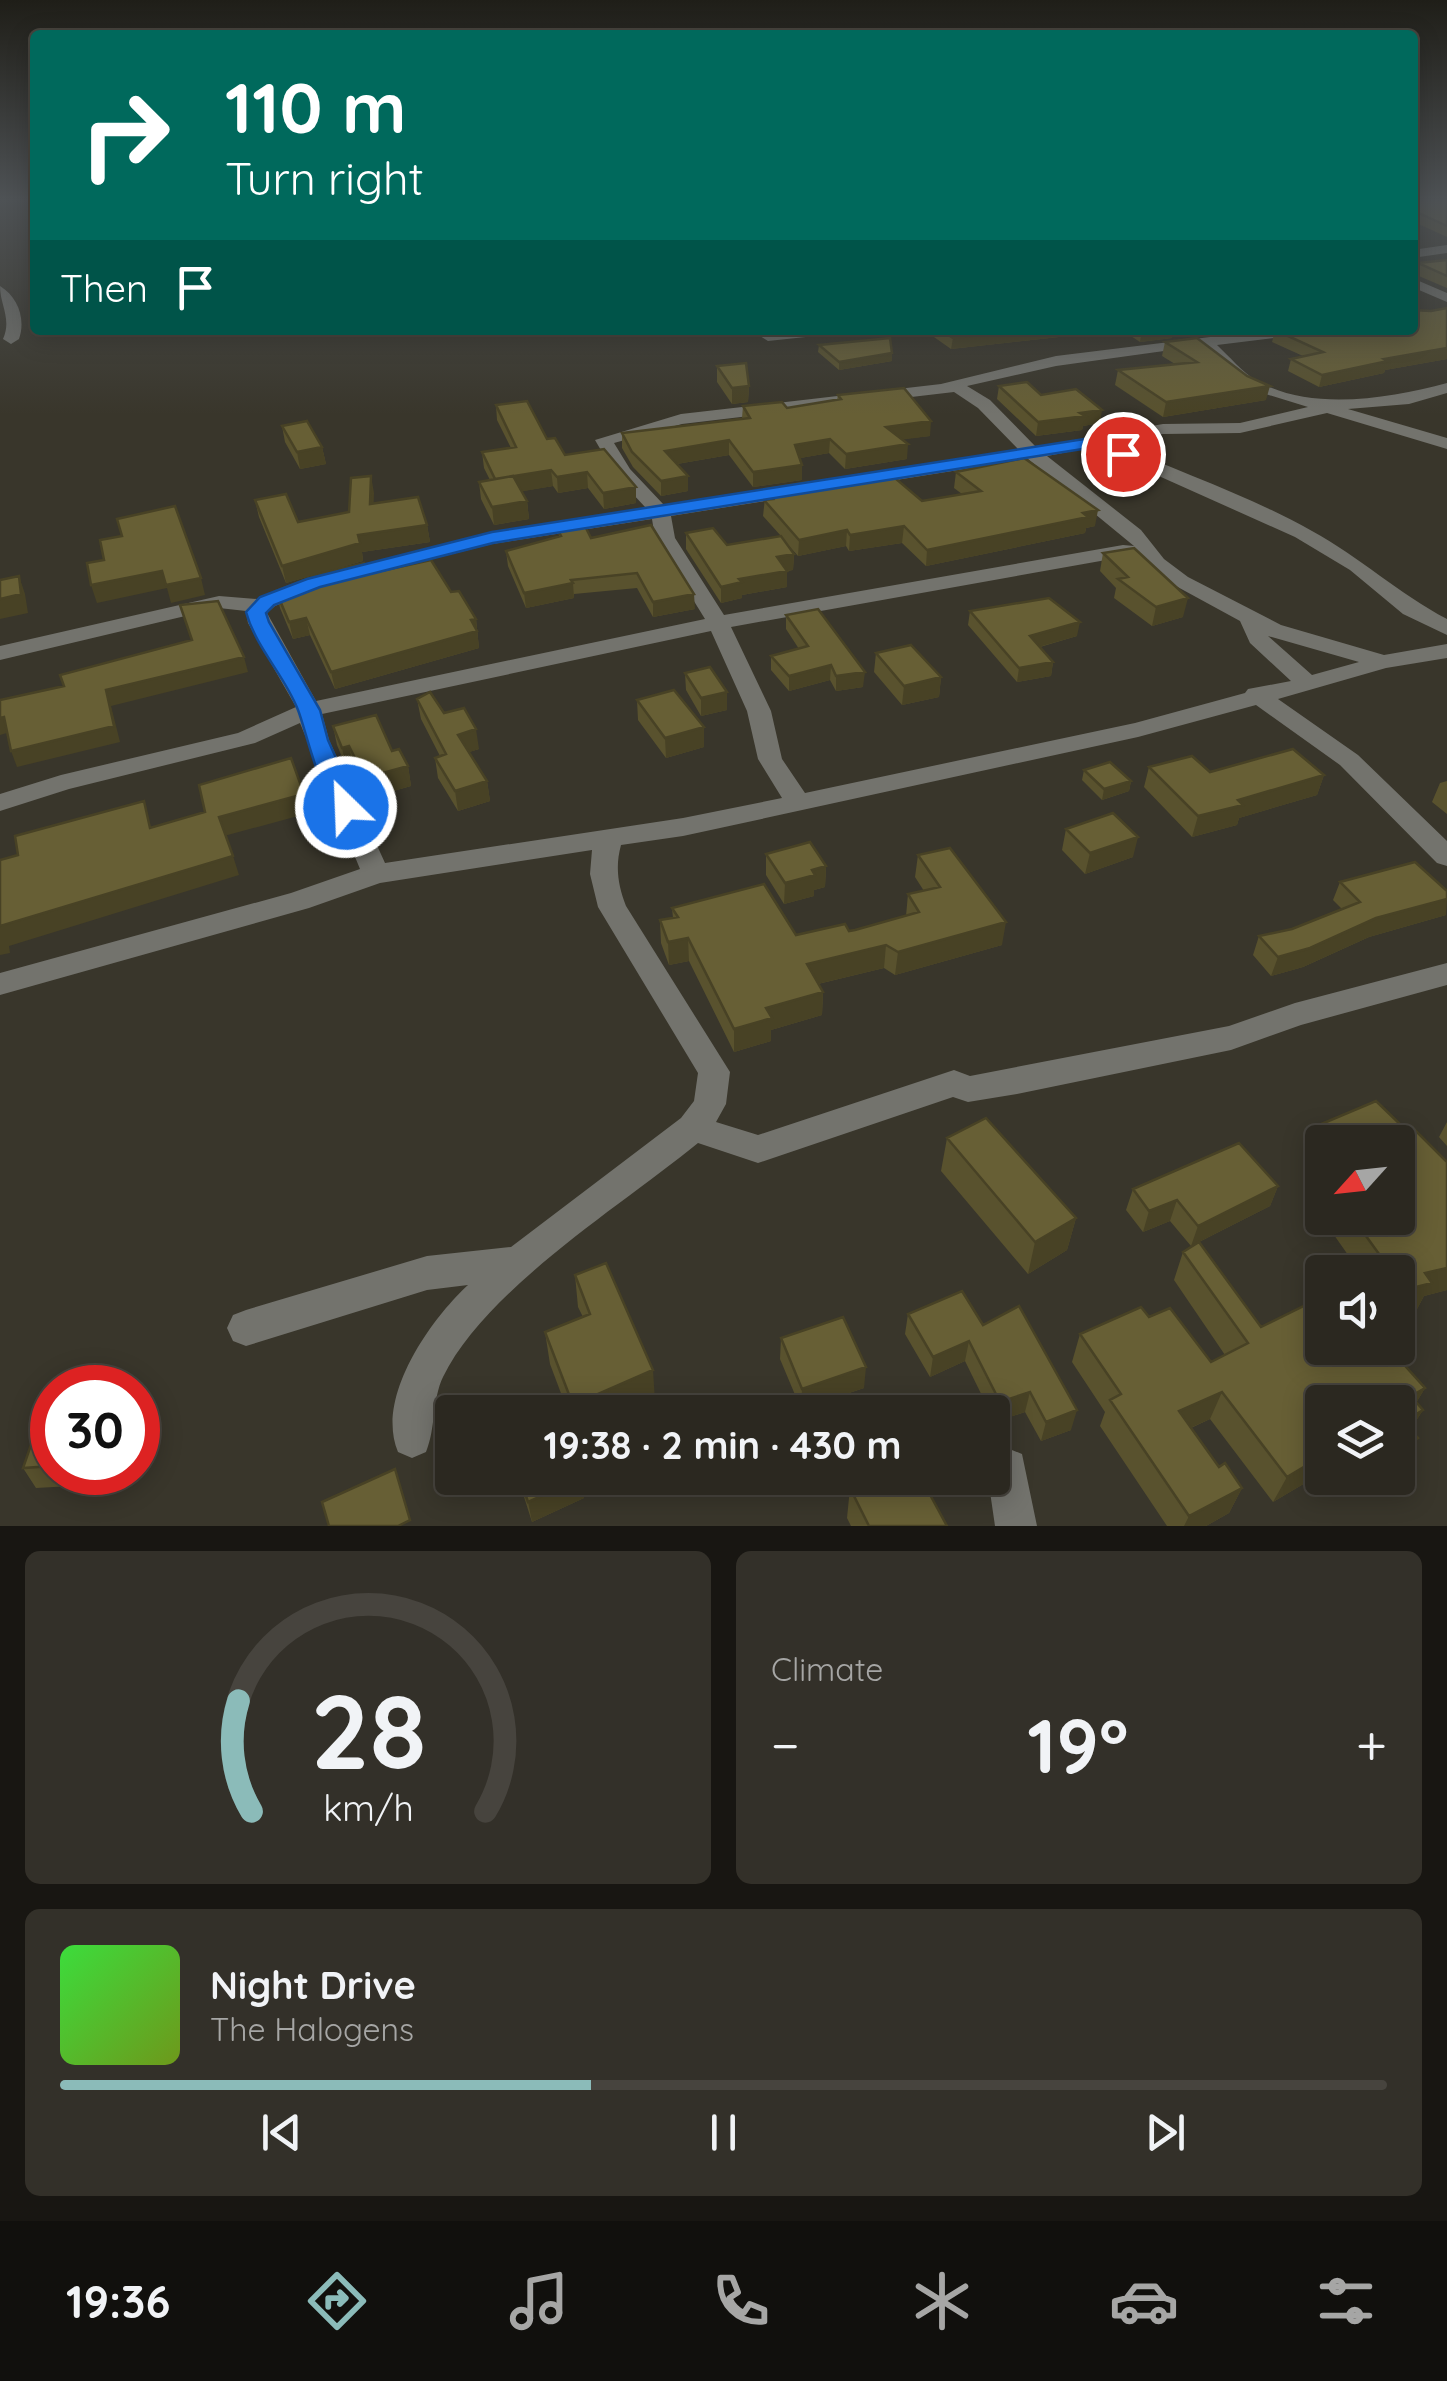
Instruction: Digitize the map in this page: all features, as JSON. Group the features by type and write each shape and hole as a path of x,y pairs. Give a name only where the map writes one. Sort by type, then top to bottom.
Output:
{"street":[{"path":"1418,285 1447,298"},
{"path":"0,290 14,311 17,328 11,338"},
{"path":"1430,312 1447,309"},
{"path":"768,336 779,335"},
{"path":"798,802 770,759 759,711 718,623 665,538 662,513 622,472 604,440 681,418 948,386 1056,362 1204,342 1229,335"},
{"path":"1204,342 1252,385 1447,444"},
{"path":"948,386 965,390 984,404 1032,453 1134,534 1158,562"},
{"path":"0,652 219,602 259,606 314,583 492,538 1175,428 1240,428 1363,401 1409,399 1447,388"},
{"path":"1097,442 1302,533 1357,566 1412,609 1447,628"},
{"path":"0,803 61,783 246,738 309,710 718,623 1124,551 1145,554 1181,581 1290,636 1384,662"},
{"path":"259,606 259,622 309,710 317,740 376,874"},
{"path":"1246,614 1258,638 1306,682"},
{"path":"0,984 300,901 376,874 609,841 798,802 1184,719 1256,694 1384,662 1447,651"},
{"path":"1256,694 1350,760 1447,857"},
{"path":"412,1438 425,1372 457,1321 522,1262 693,1128 710,1104 714,1072 612,907 603,883 602,860 609,841"},
{"path":"693,1128 758,1148 954,1083 968,1089 1017,1082 1231,1038 1330,1005 1447,974"},
{"path":"246,1328 427,1272 522,1262"},
{"path":"1010,1487 1016,1526"}],"building":[{"path":"1447,308 1447,348 1322,375 1291,359 1323,352 1286,335 1418,335 1418,310"},
{"path":"890,338 892,353 839,362 819,345"},
{"path":"1197,338 1247,376 1270,386 1166,402 1118,370 1197,362 1165,342"},
{"path":"746,363 749,386 732,388 717,366"},
{"path":"1027,382 1041,395 1076,389 1102,410 1038,422 999,386"},
{"path":"904,388 931,421 886,427 908,444 846,454 830,439 795,445 802,465 753,472 729,440 665,451 688,476 661,481 632,452 622,433 750,418 743,406 782,402 787,408 841,399 838,395"},
{"path":"527,401 547,439 555,438 565,455 604,449 636,487 603,493 587,472 557,477 551,470 495,479 482,452 516,447 496,405"},
{"path":"307,421 322,447 297,452 282,426"},
{"path":"1024,458 1098,510 1083,513 1088,517 927,550 904,526 850,535 847,530 799,540 764,500 773,499 766,489 808,482 811,491 895,478 922,501 981,491 956,472"},
{"path":"371,476 370,504 418,497 427,525 358,535 360,543 282,566 255,500 286,494 298,522 349,512 351,478"},
{"path":"513,476 527,501 492,507 479,482"},
{"path":"175,506 201,578 166,585 162,571 91,585 87,563 104,560 100,540 122,536 117,519"},
{"path":"651,525 694,594 653,602 637,573 571,580 573,583 524,593 506,551 561,536 558,530 585,526 591,538"},
{"path":"713,528 727,545 781,536 794,554 777,557 787,571 739,579 742,582 721,587 686,533"},
{"path":"1134,548 1188,598 1156,607 1118,579 1128,577 1103,553"},
{"path":"431,560 451,592 459,591 476,619 471,620 477,631 331,672 306,618 289,622 276,591 319,574 364,563 367,574"},
{"path":"19,576 21,594 0,599 0,580"},
{"path":"1049,598 1080,622 1030,636 1053,662 1019,668 970,611"},
{"path":"218,601 244,657 106,690 114,726 11,751 4,717 0,718 0,700 64,686 60,675 192,640 180,605"},
{"path":"818,609 865,672 836,676 831,665 789,676 771,656 808,646 786,615"},
{"path":"911,645 941,677 904,686 876,653"},
{"path":"710,667 727,692 701,698 685,673"},
{"path":"674,690 704,727 665,738 637,700"},
{"path":"430,692 444,713 464,708 476,729 458,735 487,781 455,791 435,758 446,754 417,699"},
{"path":"376,715 392,751 399,749 408,766 365,778 349,746 342,748 333,726"},
{"path":"1293,749 1324,775 1238,800 1243,805 1198,816 1149,767 1192,756 1210,772"},
{"path":"291,758 304,794 219,817 233,856 0,926 0,860 18,855 15,836 144,801 150,828 205,812 199,785"},
{"path":"1110,762 1131,781 1104,789 1084,770"},
{"path":"1113,813 1138,837 1090,853 1066,829"},
{"path":"810,842 826,866 812,870 815,875 785,883 766,854"},
{"path":"950,848 1006,922 898,952 886,945 807,964 823,992 766,1008 772,1018 734,1029 688,938 668,942 660,920 678,917 672,908 764,884 796,935 845,924 849,931 855,930 919,912 908,894 940,887 918,855"},
{"path":"1415,862 1447,891 1447,899 1376,918 1310,948 1278,957 1259,936 1292,929 1360,902 1340,882"},
{"path":"1376,1101 1401,1125 1319,1125"},
{"path":"986,1118 1076,1218 1035,1242 947,1138"},
{"path":"1415,1130 1447,1162 1447,1268 1425,1273 1432,1283 1415,1287 1415,1255 1380,1255 1365,1235 1415,1235"},
{"path":"1239,1143 1278,1186 1198,1226 1177,1200 1149,1211 1133,1189"},
{"path":"1199,1242 1261,1327 1305,1305 1305,1365 1404,1365 1425,1388 1415,1394 1415,1385 1305,1385 1305,1466 1287,1477 1222,1392 1179,1411 1219,1467 1225,1463 1242,1488 1189,1516 1110,1400 1121,1394 1080,1334 1141,1307 1149,1317 1170,1308 1211,1362 1248,1343 1183,1252"},
{"path":"606,1263 653,1370 596,1395 569,1395 545,1332 590,1314 575,1275"},
{"path":"962,1291 983,1325 1019,1306 1077,1410 1046,1422 1030,1392 1010,1399 1010,1395 996,1395 969,1341 933,1357 908,1314"},
{"path":"843,1317 866,1367 802,1389 781,1338"},
{"path":"30,1448 30,1468 23,1468"},
{"path":"395,1469 410,1520 398,1526 329,1526 322,1502"},
{"path":"526,1495 544,1495 528,1502"},
{"path":"854,1495 930,1495 947,1526 869,1526"}],"route":[{"path":"346,807 317,740 309,710 259,622 256,612 267,601 314,583 492,538 1097,442 1123,454"}]}
